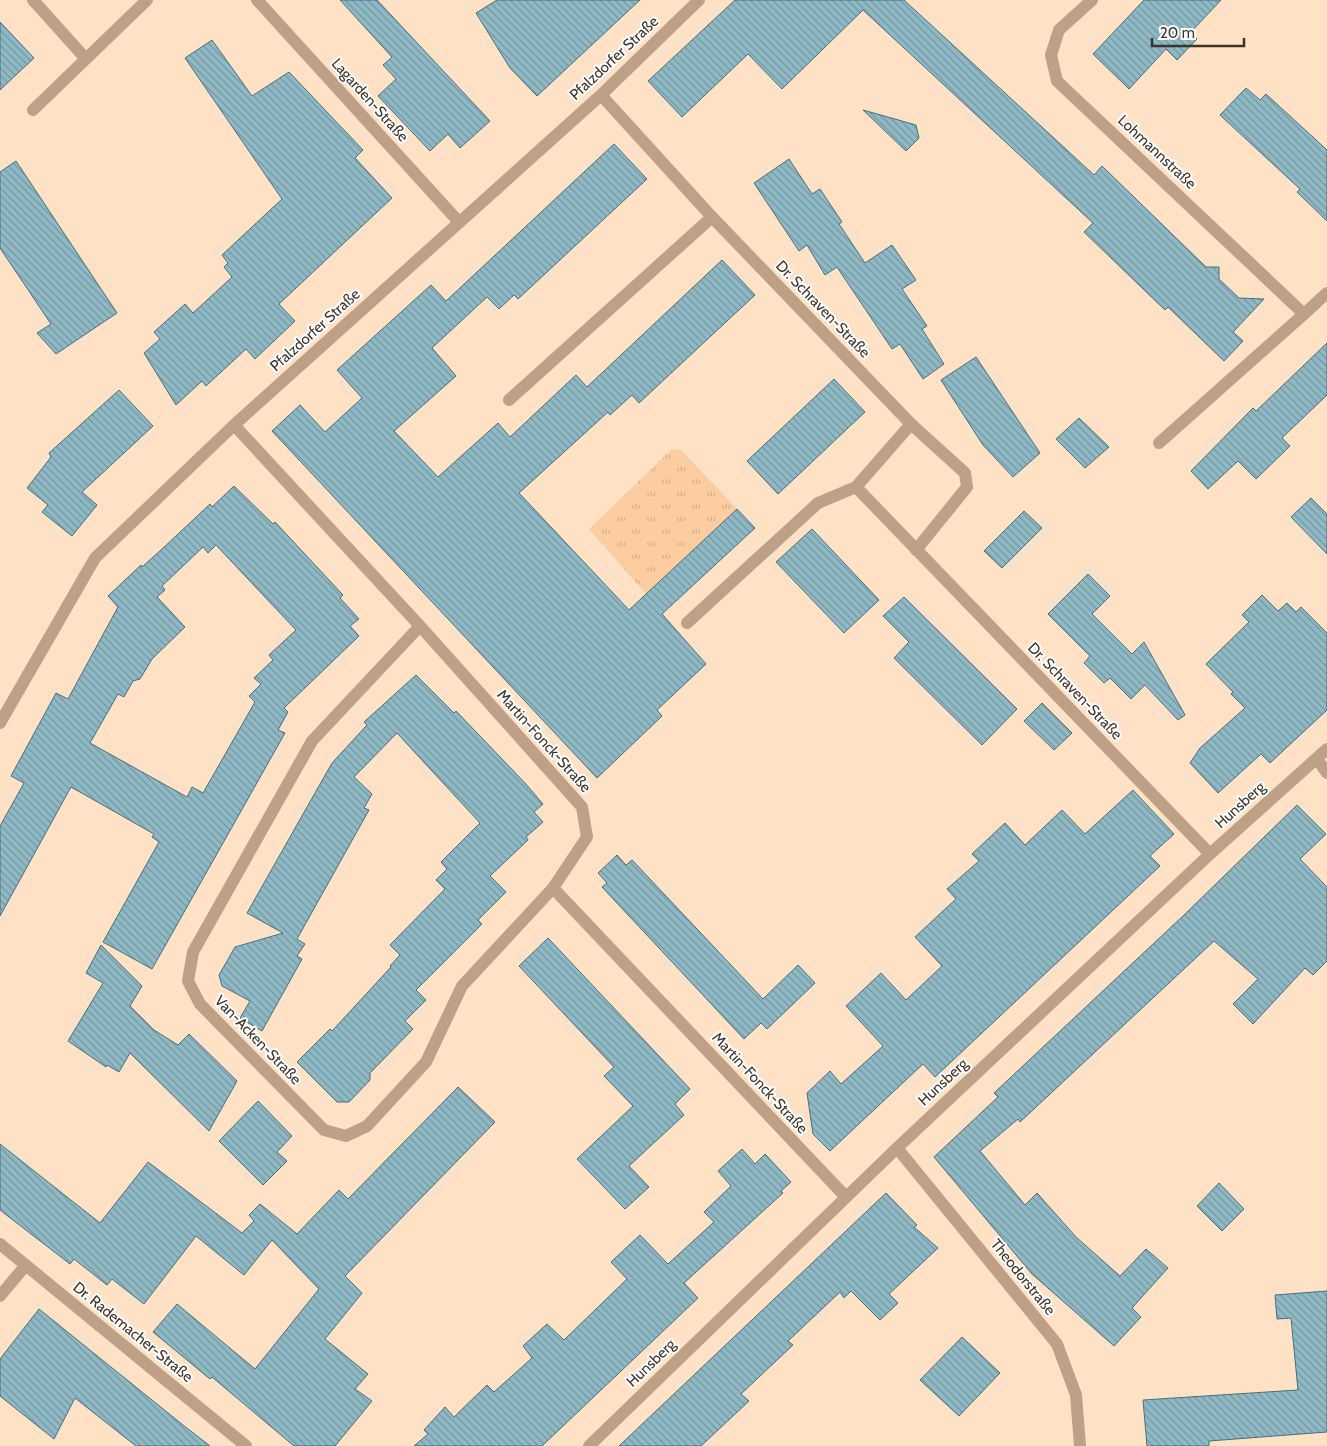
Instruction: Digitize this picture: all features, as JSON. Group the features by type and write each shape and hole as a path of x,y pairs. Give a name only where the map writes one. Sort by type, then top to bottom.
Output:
{"street":[{"path":"33,0 86,59"},
{"path":"33,110 147,0"},
{"name":"Lagarden-Straße","path":"257,0 459,222"},
{"name":"Pfalzdorfer Straße","path":"0,723 95,558 234,425 601,95 699,0"},
{"name":"Lohmannstraße","path":"1092,0 1059,30 1051,55 1057,81 1304,314"},
{"name":"Dr. Schraven-Straße","path":"601,95 712,217 911,424 965,473 967,487 916,550"},
{"path":"509,400 712,217"},
{"path":"1160,443 1327,293"},
{"path":"687,623 818,503 856,487 911,424"},
{"name":"Martin-Fonck-Straße","path":"234,425 420,626 582,807 587,837 553,888 846,1197"},
{"name":"Dr. Schraven-Straße","path":"856,487 1210,854"},
{"name":"Van-Acken-Straße","path":"420,626 312,741 193,952 188,981 200,1004 324,1130 346,1136 367,1126 426,1062 462,986 553,888"},
{"name":"Hunsberg","path":"589,1446 897,1148 1210,854 1327,749"},
{"path":"1317,758 1327,773"},
{"name":"Theodorstraße","path":"897,1148 1057,1344 1076,1395 1080,1446"},
{"name":"Dr. Rademacher-Straße","path":"0,1244 246,1446"},
{"path":"0,1296 26,1265"}],"green space":[{"path":"672,449 681,450 737,509 646,594 589,529"}],"building":[{"path":"340,0 377,0 490,121 460,148 448,134 430,151 378,96 396,79 383,65 392,57"},
{"path":"497,0 640,0 537,96 510,68 476,13"},
{"path":"735,0 904,0 1094,175 1102,166 1206,267 1219,267 1219,279 1239,298 1264,299 1233,332 1243,341 1224,361 1168,307 1165,310 1084,232 1093,223 863,10 782,89 748,54 682,117 648,81"},
{"path":"1144,0 1221,0 1191,32 1197,39 1177,60 1166,49 1129,89 1093,54"},
{"path":"0,22 34,58 0,90"},
{"path":"212,40 252,96 289,72 363,150 355,158 392,198 279,304 295,321 255,359 246,349 206,386 202,381 176,405 144,353 160,339 154,332 185,304 193,313 232,277 224,267 228,263 222,255 282,199 185,58"},
{"path":"1246,88 1260,100 1266,94 1327,150 1327,221 1297,192 1300,189 1220,115"},
{"path":"863,110 916,125 919,138 906,151"},
{"path":"614,144 647,179 518,299 514,295 499,309 487,297 432,348 456,376 394,431 438,477 498,423 510,437 576,375 587,387 722,260 755,295 639,403 632,395 610,415 608,412 519,493 629,610 737,509 755,528 662,614 706,664 657,710 662,716 597,778 272,431 300,405 325,432 362,398 337,370 431,285 446,301"},
{"path":"789,159 812,194 820,189 842,222 839,224 865,263 892,245 916,280 902,289 927,326 922,329 944,364 923,379 900,344 892,349 837,267 825,275 807,245 799,251 754,183"},
{"path":"16,161 117,313 56,354 37,333 51,324 0,248 0,172"},
{"path":"1327,343 1327,395 1282,438 1290,446 1256,479 1238,461 1208,489 1191,471 1253,408 1256,411"},
{"path":"976,357 1040,453 1013,477 983,445 941,380"},
{"path":"834,379 865,412 778,494 747,461"},
{"path":"119,390 153,426 82,492 97,505 72,536 42,512 48,505 27,488 51,457 49,453"},
{"path":"1079,418 1109,447 1085,468 1056,439"},
{"path":"234,486 273,524 275,522 343,595 340,598 359,619 350,626 359,636 284,708 288,712 278,730 285,733 152,969 103,942 159,842 152,837 154,834 71,787 0,916 0,826 24,783 11,776 56,693 68,699 118,607 108,596 210,504 212,507","holes":["216,545 296,630 269,655 273,660 254,678 261,684 249,696 255,702 203,793 192,787 187,797 90,743 118,694 124,697 133,681 140,679 152,659 185,627 157,597 165,590 162,586 203,547 208,553"]},
{"path":"1311,498 1327,514 1327,554 1291,517"},
{"path":"1024,511 1042,528 1002,568 984,551"},
{"path":"812,529 879,600 844,633 776,562"},
{"path":"1088,574 1110,596 1092,614 1132,654 1144,642 1185,715 1178,720 1145,685 1131,699 1110,678 1104,683 1084,663 1090,656 1048,614"},
{"path":"1262,595 1278,611 1287,603 1296,612 1301,607 1327,633 1327,710 1270,763 1261,754 1218,793 1190,763 1200,748 1245,708 1231,694 1233,692 1206,664 1249,622 1242,615"},
{"path":"904,597 1017,709 982,745 894,658 909,642 883,616"},
{"path":"416,675 454,713 456,711 525,783 543,804 534,812 543,822 526,837 528,840 490,876 506,892 478,920 482,924 416,990 426,1000 405,1021 413,1029 370,1073 370,1080 349,1102 337,1102 297,1062 330,1029 332,1031 391,967 400,955 390,945 445,889 436,880 447,869 441,862 480,823 397,733 354,777 372,794 364,808 369,810 297,939 305,944 297,956 302,959 262,1031 240,1018 250,1001 222,986 219,975 235,947 283,933 247,913 332,763 367,725 364,722"},
{"path":"1042,703 1072,733 1054,750 1024,721"},
{"path":"1133,790 1174,834 1150,856 1160,866 935,1077 923,1064 830,1151 813,1134 807,1093 830,1071 841,1084 883,1046 846,1006 881,973 906,1000 942,966 915,937 956,899 947,889 979,861 972,854 1005,823 1025,845 1062,810 1085,834"},
{"path":"1297,805 1326,834 1300,859 1327,887 1327,961 1313,975 1305,968 1253,1024 1233,1004 1258,979 1214,941 1020,1122 1018,1119 980,1151 1025,1205 1037,1193 1076,1237 1120,1276 1146,1249 1168,1268 1132,1308 1141,1317 1114,1346 1032,1274 934,1157 998,1097 994,1093 1184,915"},
{"path":"617,855 626,865 632,860 763,999 798,965 815,983 767,1029 761,1023 744,1039 602,887 607,883 598,873"},
{"path":"548,938 690,1089 675,1104 684,1115 629,1166 649,1187 625,1209 577,1159 633,1106 604,1076 614,1067 519,966"},
{"path":"101,945 142,986 130,1006 154,1030 178,1045 189,1034 237,1081 209,1131 130,1053 119,1072 107,1065 106,1067 68,1041 103,983 86,973"},
{"path":"458,1087 495,1122 345,1276 362,1293 325,1339 368,1374 355,1389 372,1401 335,1446 294,1446 212,1377 210,1379 153,1332 177,1304 255,1369 319,1289 272,1240 244,1275 196,1236 144,1304 112,1279 107,1285 74,1259 70,1264 0,1210 0,1144 100,1223 148,1162 242,1233 254,1221 249,1215 260,1204 297,1234 339,1190 348,1199"},
{"path":"258,1101 292,1136 277,1152 287,1161 263,1185 219,1141"},
{"path":"742,1149 755,1164 765,1154 791,1182 781,1191 783,1193 684,1283 698,1298 542,1446 414,1446 428,1434 424,1430 445,1407 454,1417 487,1385 494,1392 532,1358 523,1346 547,1324 564,1340 627,1279 611,1262 640,1235 668,1264 714,1222 704,1212 731,1186 718,1171"},
{"path":"1219,1183 1244,1209 1222,1231 1197,1206"},
{"path":"886,1193 917,1225 914,1227 938,1248 889,1294 898,1303 880,1320 851,1291 844,1298 840,1292 788,1341 793,1345 741,1394 749,1401 701,1446 619,1446"},
{"path":"1327,1291 1327,1432 1209,1441 1209,1446 1147,1446 1143,1400 1298,1390 1291,1318 1277,1319 1275,1295"},
{"path":"39,1309 210,1446 136,1446 75,1398 54,1439 0,1396 0,1359"},
{"path":"962,1337 1000,1373 959,1416 920,1380"}]}
